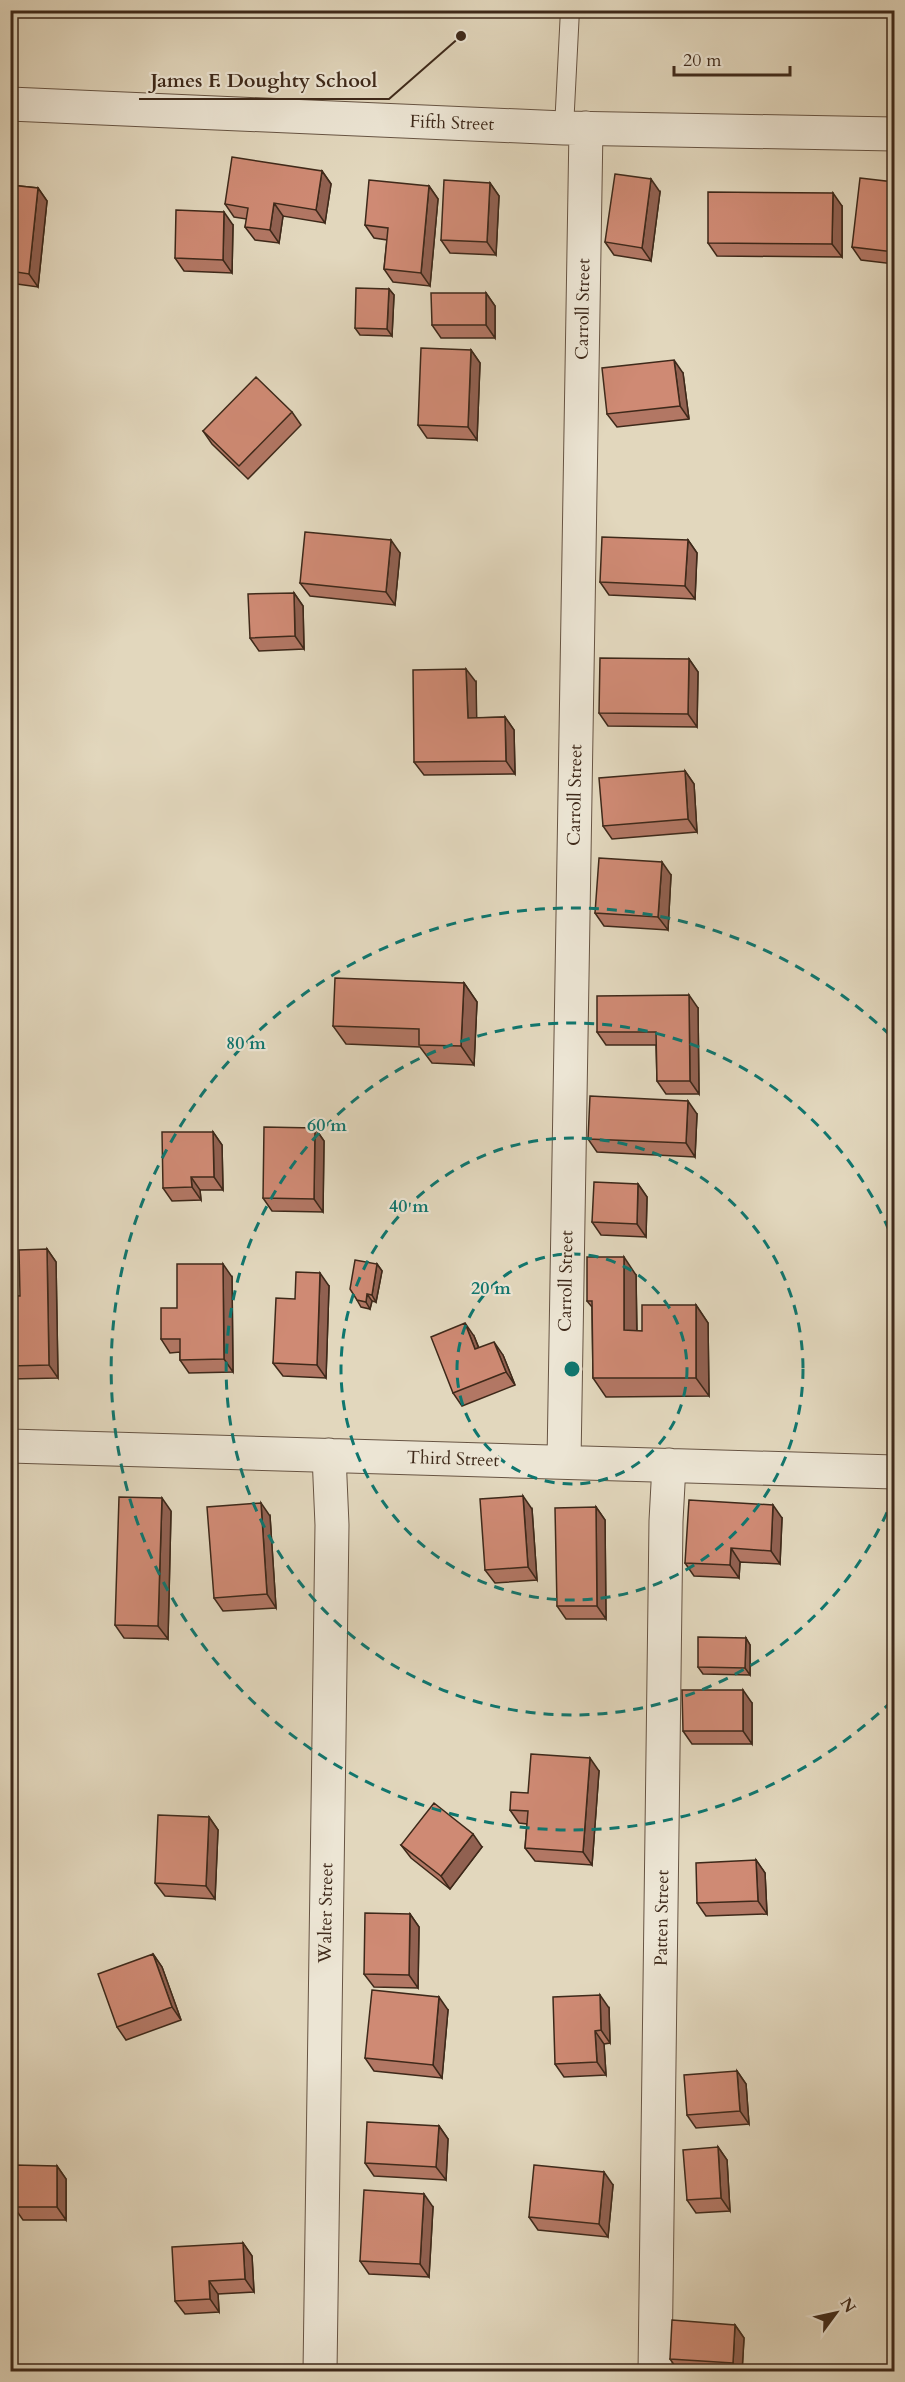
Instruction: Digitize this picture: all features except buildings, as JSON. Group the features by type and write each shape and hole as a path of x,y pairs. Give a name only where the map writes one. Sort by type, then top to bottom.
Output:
{"street":[{"name":"Fifth Street","path":"10,105 575,128 894,134"},
{"name":"Carroll Street","path":"564,1462 575,128"},
{"name":"Third Street","path":"10,1446 894,1472"},
{"name":"Walter Street","path":"320,2372 332,1525 329,1455"},
{"name":"Patten Street","path":"655,2372 666,1507 669,1466"}],"lane":[{"path":"570,10 575,128"}],"place":[{"name":"James F. Doughty School","path":"461,36"}]}
